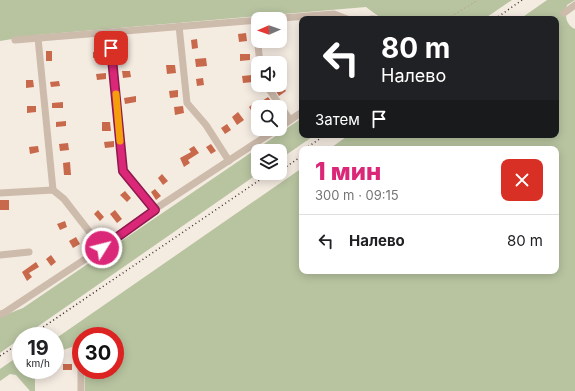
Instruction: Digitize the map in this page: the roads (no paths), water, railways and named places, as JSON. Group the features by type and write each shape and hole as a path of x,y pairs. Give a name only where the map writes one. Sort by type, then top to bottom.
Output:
{"street":[{"path":"564,13 575,6"},
{"path":"308,16 334,14 339,16"},
{"path":"287,18 299,17"},
{"path":"15,40 251,20"},
{"path":"179,26 187,103 206,125 229,161"},
{"path":"110,32 123,171 155,210"},
{"path":"38,38 53,190"},
{"path":"271,92 290,120"},
{"path":"287,122 299,114"},
{"path":"0,314 4,313 41,289 155,210 266,136"},
{"path":"0,193 53,190 64,199 102,248"},
{"path":"0,255 29,252"},
{"path":"81,379 81,391"}],"railway":[{"path":"499,16 522,0"},
{"path":"309,146 321,138"},
{"path":"287,166 299,158"},
{"path":"43,327 260,180"},
{"path":"0,356 12,348"}]}
